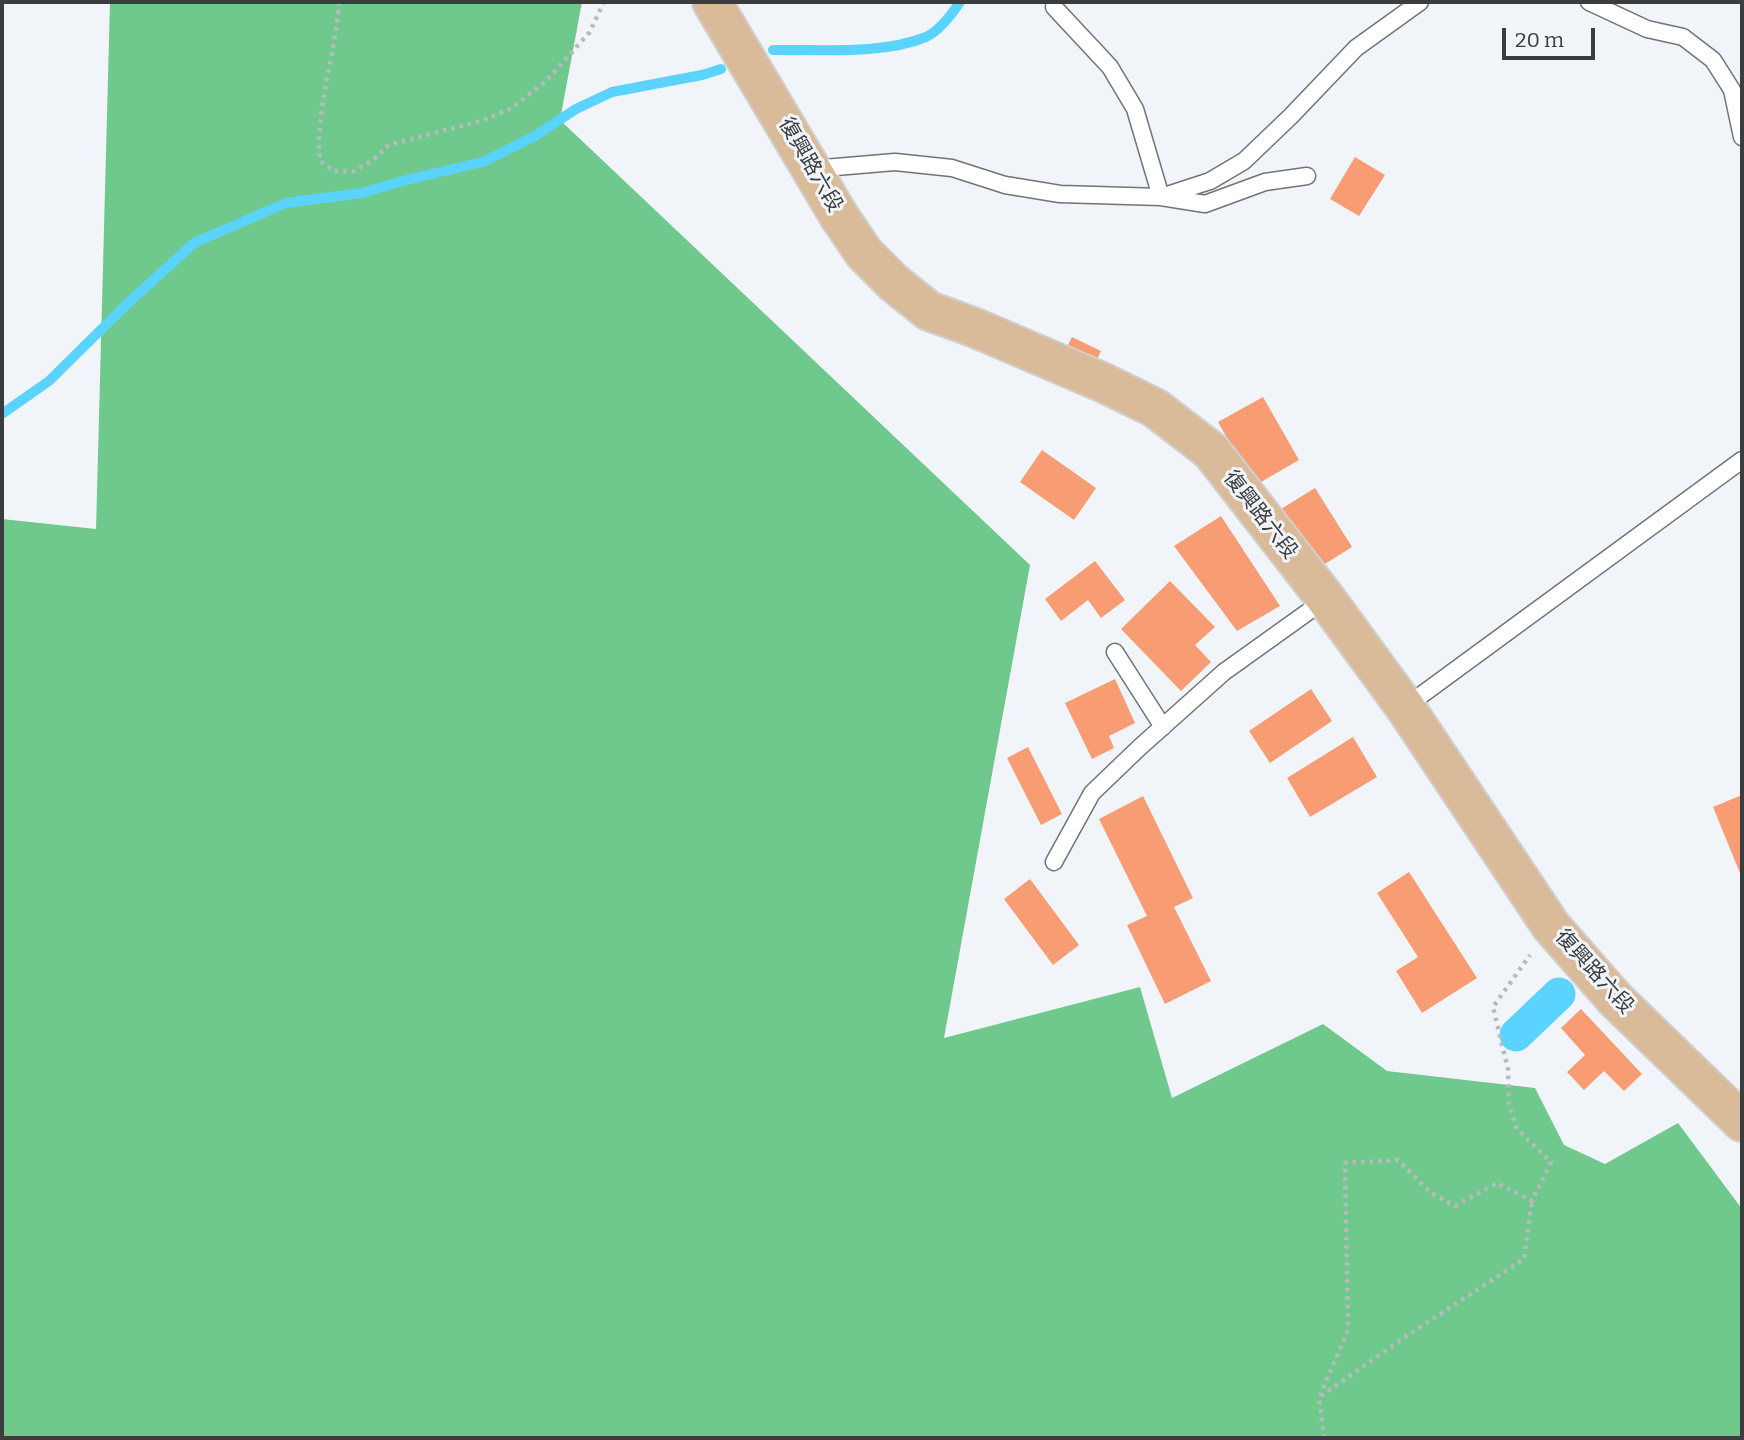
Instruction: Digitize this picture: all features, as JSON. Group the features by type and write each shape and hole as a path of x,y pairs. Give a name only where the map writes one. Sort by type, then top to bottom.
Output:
{"main road":[{"name":"復興路六段","path":"712,2 864,253 894,283 929,311 1021,348 1155,408 1211,451 1326,599 1405,707 1552,926 1615,999 1732,1106"}],"lane":[{"path":"1161,197 1210,181 1244,161 1356,48 1420,2"},
{"path":"1589,2 1647,29 1684,37 1713,60 1732,90 1742,137"},
{"path":"1054,7 1110,67 1135,109 1161,197"},
{"path":"812,169 895,162 952,168 1004,186 1060,194 1161,197 1205,204 1265,182 1307,176"},
{"path":"1405,707 1742,460"},
{"path":"1054,862 1092,793 1224,672 1326,599"},
{"path":"1115,652 1163,727"}],"path":[{"path":"339,2 322,112 320,153 320,161 334,171 354,171 373,160 389,145 481,121 512,108 546,81 589,33 604,2"},
{"path":"1319,1398 1405,1337 1524,1259 1532,1201 1551,1162 1517,1129 1509,1106 1508,1069 1493,1007 1552,926"},
{"path":"1324,1438 1319,1398 1348,1330 1345,1163 1398,1160 1432,1193 1455,1206 1497,1183 1532,1201"}],"green space":[{"path":"110,2 582,2 560,120 1030,565 944,1038 1140,987 1172,1098 1323,1024 1387,1071 1535,1088 1564,1145 1605,1164 1678,1123 1742,1209 1742,1438 2,1438 2,519 96,529"}],"building":[{"path":"1355,157 1385,175 1359,216 1330,199"},
{"path":"1072,337 1101,351 1091,372 1062,357"},
{"path":"1263,397 1299,460 1254,486 1218,422"},
{"path":"1042,450 1096,488 1074,520 1020,482"},
{"path":"1315,488 1352,547 1317,569 1281,509"},
{"path":"1221,516 1280,606 1237,631 1174,546"},
{"path":"1095,561 1125,600 1101,618 1088,600 1061,621 1045,599"},
{"path":"1170,581 1215,627 1195,645 1211,662 1181,691 1121,629"},
{"path":"1115,679 1135,723 1109,736 1114,748 1092,759 1065,703"},
{"path":"1311,689 1332,721 1270,763 1249,731"},
{"path":"1353,737 1377,777 1310,817 1287,778"},
{"path":"1028,747 1062,814 1041,825 1007,758"},
{"path":"1742,795 1742,878 1713,807"},
{"path":"1143,796 1193,898 1174,907 1211,981 1165,1004 1127,925 1147,916 1099,819"},
{"path":"1409,872 1477,978 1422,1013 1396,971 1418,957 1377,893"},
{"path":"1030,879 1079,945 1053,965 1004,899"},
{"path":"1581,1009 1642,1074 1624,1091 1604,1071 1584,1090 1567,1072 1585,1055 1561,1028"}],"waterway":[{"path":"773,50 871,49 909,43 936,31 960,2"},
{"path":"2,414 49,381 194,243 286,203 362,193 483,162 535,136 576,109 612,92 721,69"},
{"path":"1516,1035 1559,994"}]}
